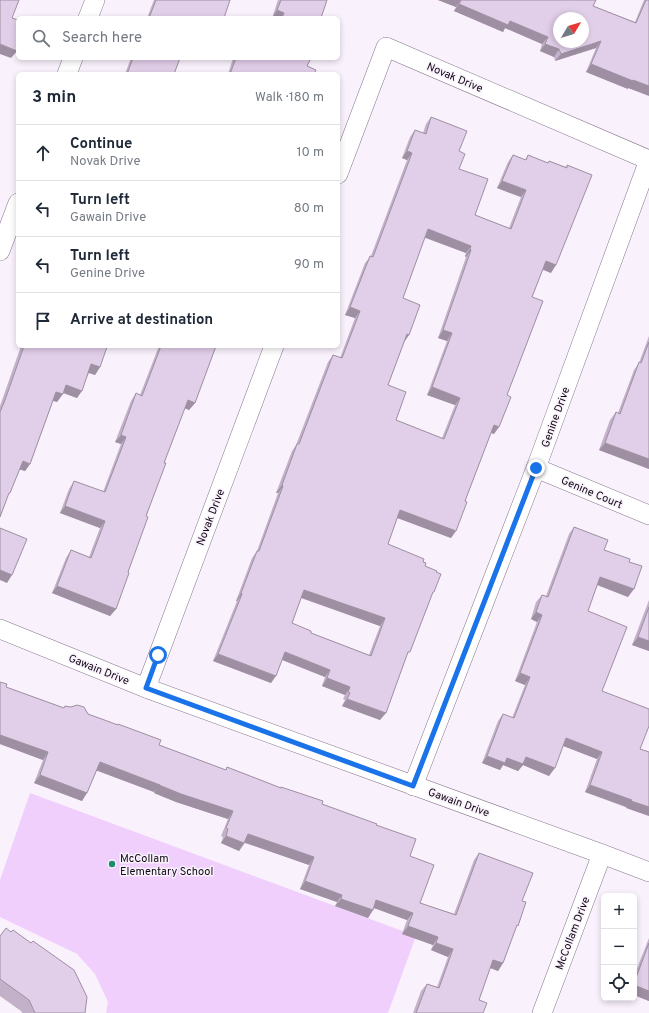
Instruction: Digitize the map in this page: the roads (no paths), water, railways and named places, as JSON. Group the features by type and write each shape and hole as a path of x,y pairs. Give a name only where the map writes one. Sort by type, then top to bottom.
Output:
{"street":[{"path":"89,16 94,0"},
{"name":"Novak Drive","path":"340,169 386,47 649,160"},
{"path":"68,72 72,60"},
{"name":"Genine Drive","path":"413,786 536,468 649,160"},
{"path":"0,251 16,208"},
{"name":"Novak Drive","path":"146,688 273,348"},
{"name":"Genine Court","path":"536,468 649,515"},
{"name":"Gawain Drive","path":"0,629 146,688 649,872"},
{"name":"McCollam Drive","path":"542,1013 602,854"}],"place":[{"name":"McCollam Elementary School","path":"112,864"}]}
